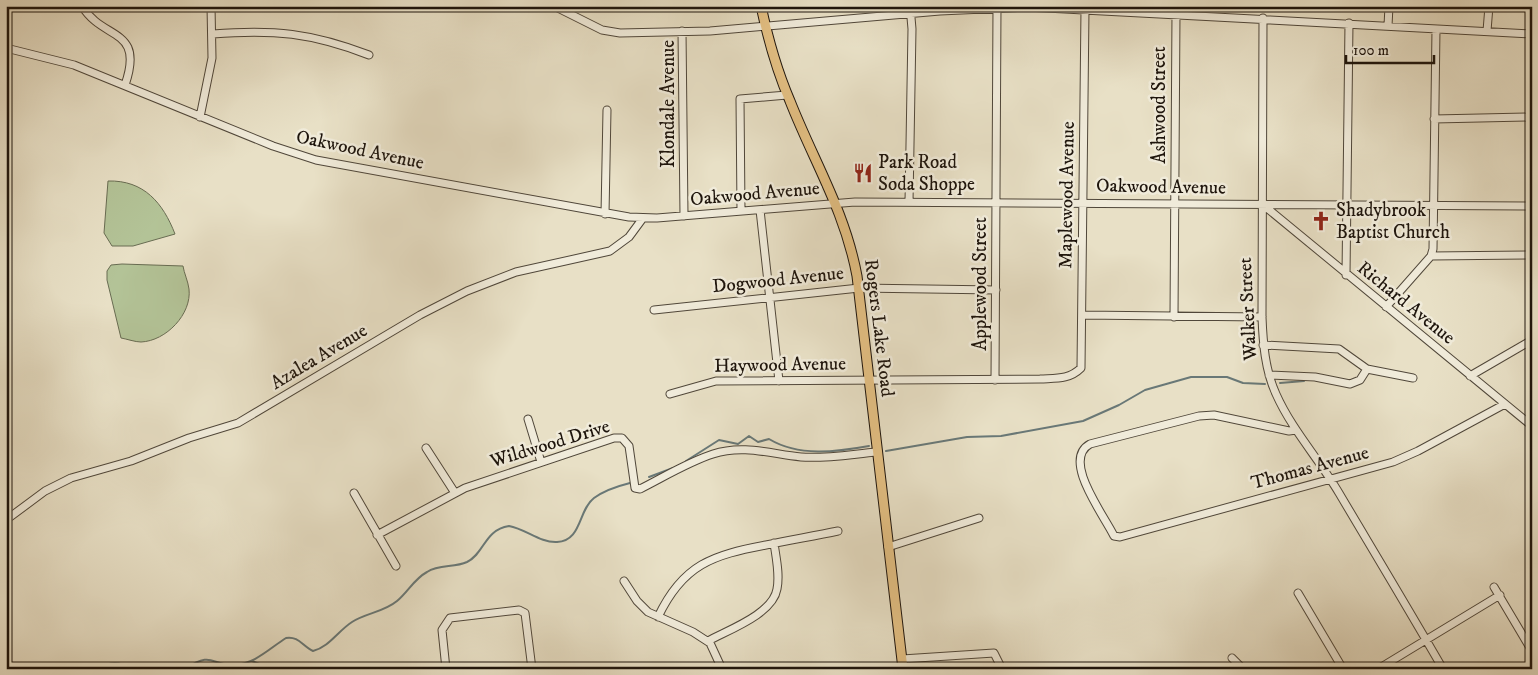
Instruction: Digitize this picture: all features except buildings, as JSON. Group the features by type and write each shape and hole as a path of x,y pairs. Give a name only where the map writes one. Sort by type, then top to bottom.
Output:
{"main road":[{"name":"Rogers Lake Road","path":"760,6 787,94 836,203 852,246 859,288 903,669"}],"street":[{"path":"82,6 97,22 117,33 123,40 131,61 124,85"},
{"path":"200,116 212,58 213,34 210,6"},
{"path":"554,6 563,8 602,30 620,33 682,31"},
{"path":"1388,26 1389,6"},
{"path":"1487,32 1489,6"},
{"name":"Klondale Avenue","path":"684,216 682,31 710,31 765,26 911,10 997,8 1176,13 1532,34"},
{"name":"Applewood Street","path":"995,380 997,8"},
{"name":"Maplewood Avenue","path":"1071,376 1080,368 1086,9"},
{"path":"909,202 912,91 911,10"},
{"name":"Ashwood Street","path":"1174,317 1176,13"},
{"name":"Walker Street","path":"1263,18 1262,317 1263,345 1269,375 1275,394 1296,430 1329,479 1444,669"},
{"path":"1346,275 1349,23"},
{"path":"1386,307 1431,256 1434,205 1436,29"},
{"path":"213,34 265,31 302,35 343,45 369,55"},
{"name":"Oakwood Avenue","path":"6,48 55,59 273,146 316,160 606,214 643,218 836,203 909,202 1532,206"},
{"path":"740,211 740,99 787,94"},
{"path":"606,110 606,214"},
{"path":"1434,119 1532,117"},
{"name":"Richard Avenue","path":"1262,204 1532,426"},
{"path":"760,210 779,381"},
{"name":"Azalea Avenue","path":"6,520 45,491 71,478 131,461 189,438 238,423 420,314 467,291 516,272 610,251 629,237 643,218"},
{"path":"1431,256 1532,255"},
{"name":"Dogwood Avenue","path":"654,310 859,288 996,290"},
{"path":"1082,315 1262,317"},
{"path":"1470,376 1532,340"},
{"path":"1263,345 1339,349 1367,369 1413,378"},
{"path":"1269,375 1315,377 1350,384 1360,380 1367,369"},
{"name":"Haywood Avenue","path":"670,394 716,380 995,380 1071,376"},
{"name":"Thomas Avenue","path":"1296,430 1289,431 1219,416 1199,416 1098,440 1084,447 1078,460 1080,470 1114,536 1120,537 1379,466 1409,456 1505,404"},
{"path":"528,419 541,462"},
{"name":"Wildwood Drive","path":"377,535 455,493 605,440 622,438 629,446 635,488 640,489 699,460 730,450 753,449 802,457 877,452"},
{"path":"426,448 455,493"},
{"path":"354,493 396,566"},
{"path":"888,547 980,518"},
{"path":"658,617 665,602 682,579 707,561 727,552 838,531"},
{"path":"708,641 760,614 770,604 777,592 778,577 774,543"},
{"path":"624,581 637,601 648,612 708,641 717,654 722,669"},
{"path":"1494,586 1532,651"},
{"path":"1298,593 1343,669"},
{"path":"1378,669 1500,595"},
{"path":"446,669 442,630 450,618 519,610 525,613 532,669"},
{"path":"902,659 994,653 1002,669"},
{"path":"1232,658 1243,669"}],"green space":[{"path":"108,181 121,182 142,189 165,212 175,234 133,246 112,246 104,233"},
{"path":"111,265 183,266 189,289 186,308 176,324 159,337 141,342 121,338 107,280 107,271"}],"waterway":[{"path":"886,451 967,437 1001,436 1083,421 1119,405 1145,390 1191,377 1227,377 1243,383 1265,384"},
{"path":"1280,383 1304,381"},
{"path":"686,461 719,440 738,444 749,436 758,442 769,439 781,445 805,451 844,450 869,446"},
{"path":"649,477 673,468"},
{"path":"185,669 202,660 211,660 226,665 249,662 286,638 294,638 313,651 319,649 352,622 392,605 418,578 427,572 436,568 467,562 478,553 489,537 501,528 509,526 551,542 565,540 575,531 589,503 594,498 630,483"},
{"path":"252,661 272,669"},
{"path":"98,669 114,663 130,669"}],"place":[{"name":"Park Road Soda Shoppe","path":"863,173"},
{"name":"Shadybrook Baptist Church","path":"1321,221"}]}
